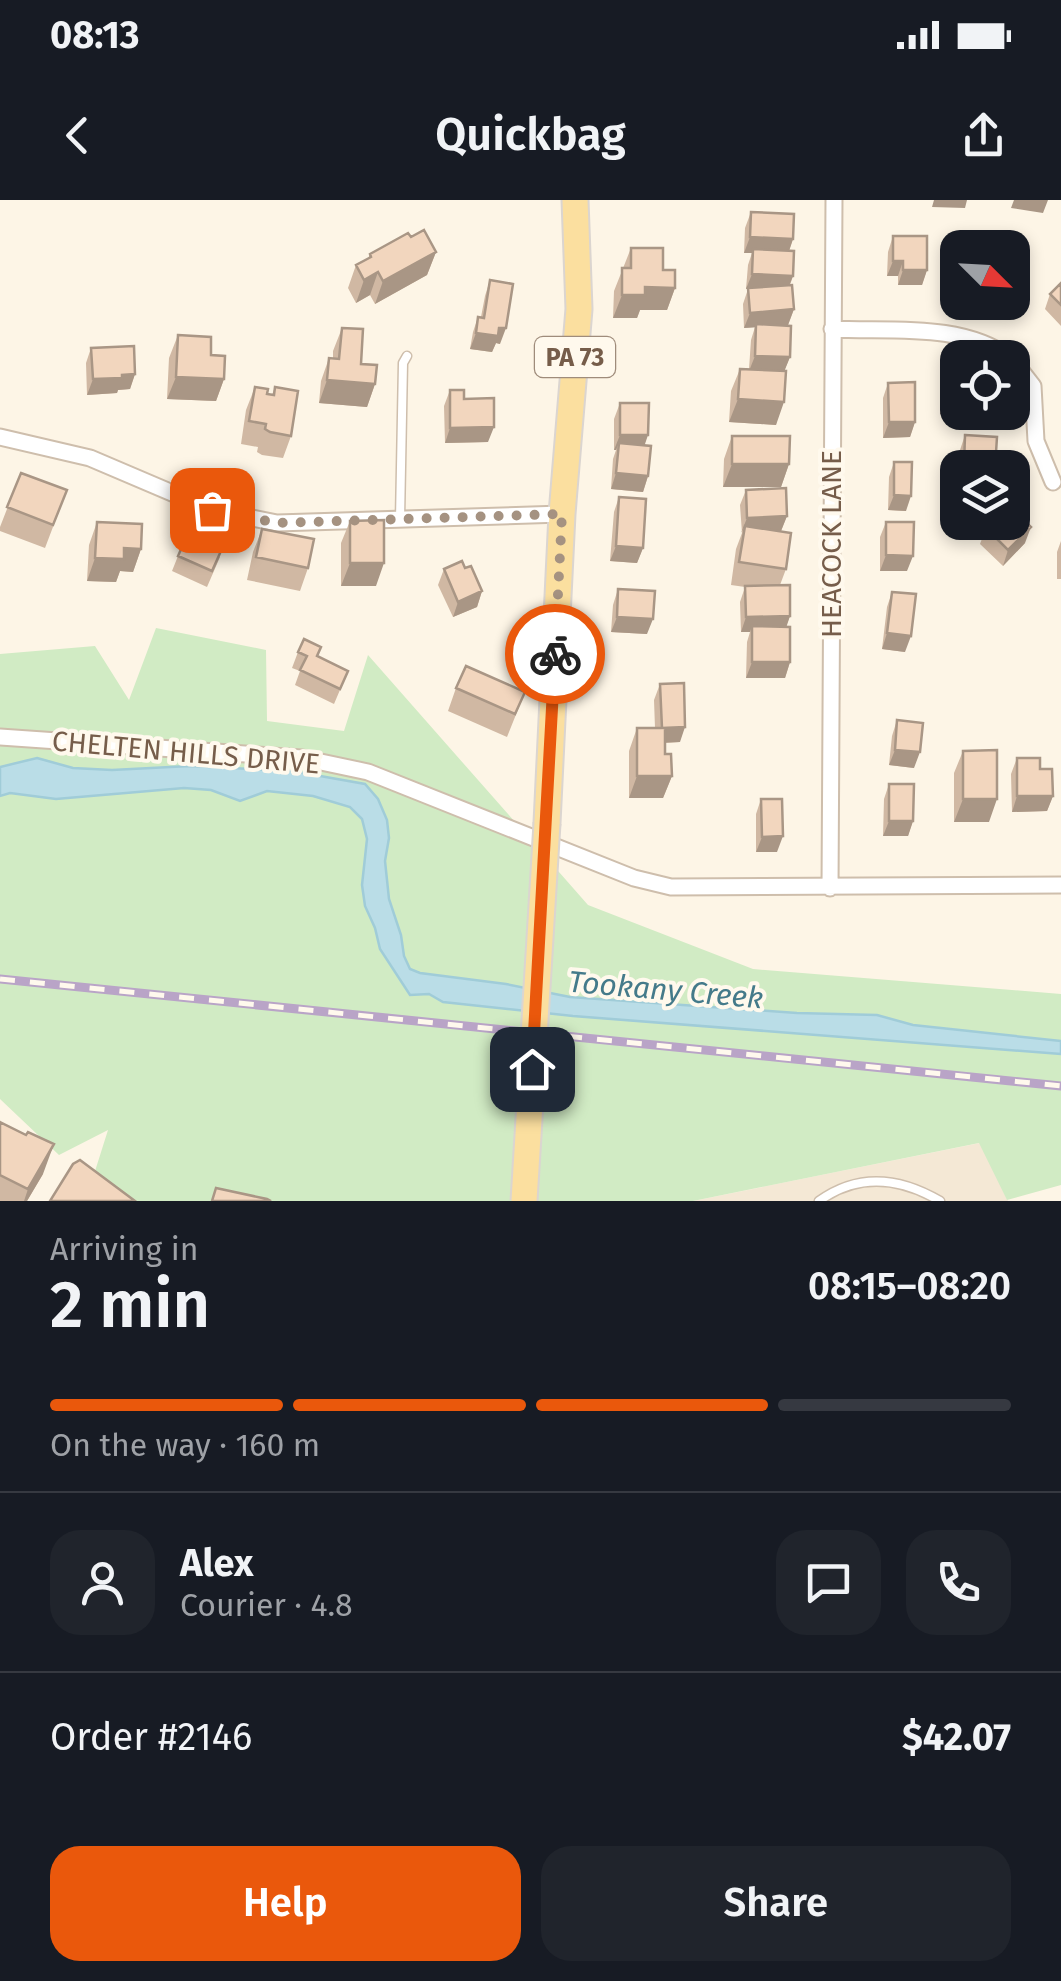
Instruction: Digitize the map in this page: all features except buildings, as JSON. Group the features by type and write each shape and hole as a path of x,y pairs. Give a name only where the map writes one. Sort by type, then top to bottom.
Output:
{"main road":[{"name":"PA 73","path":"524,1201 562,514 580,309 575,200"}],"street":[{"name":"HEACOCK LANE","path":"830,888 834,200"},
{"path":"832,329 950,334 976,340"},
{"path":"1030,383 1036,441 1053,482"},
{"path":"0,437 90,458 212,510 277,523 562,514"},
{"name":"CHELTEN HILLS DRIVE","path":"0,737 302,758 368,772 491,824 646,882 671,887 1061,885"}],"lane":[{"path":"400,519 403,363 407,356"},
{"path":"820,1201 839,1187 897,1182 940,1201"}],"shaded area":[{"path":"980,1143 1008,1201 693,1201"}],"green space":[{"path":"156,628 266,650 267,721 344,731 368,655 588,905 753,969 1061,994 1061,1185 1007,1200 979,1143 693,1201 109,1201 90,1187 108,1130 59,1155 0,1099 0,654 95,646 129,700"}],"water":[{"path":"37,758 73,768 112,770 190,766 292,771 365,784 378,799 387,820 385,861 389,899 404,956 410,969 420,973 570,997 877,1015 913,1025 1061,1041 1061,1054 573,1016 443,1002 429,994 410,995 380,949 365,906 362,885 367,839 362,819 350,807 313,796 267,791 240,801 211,790 184,788 56,799 10,793 0,796 0,767"}],"railway":[{"path":"0,979 1061,1086"}],"way so far":[{"path":"212,510 277,523 562,514 555,654"}],"route":[{"path":"532,1069 555,654"}],"water label":[{"name":"Tookany Creek","path":"666,990"}]}
